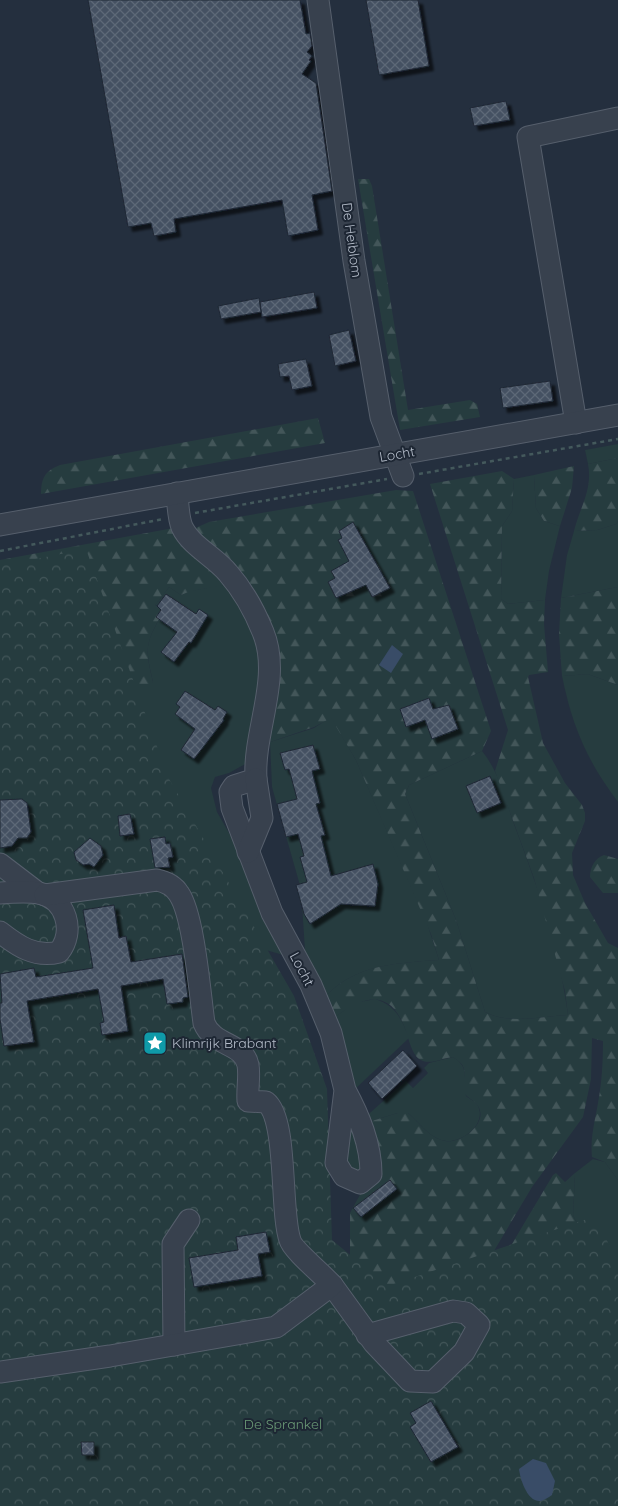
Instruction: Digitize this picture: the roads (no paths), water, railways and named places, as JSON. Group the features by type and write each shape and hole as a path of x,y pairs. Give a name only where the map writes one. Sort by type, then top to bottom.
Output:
{"street":[{"name":"De Heiblom","path":"318,0 354,261 381,417 403,476"},
{"path":"576,423 528,137 618,118"},
{"name":"Locht","path":"0,525 618,415"},
{"name":"Locht","path":"177,493 183,528 204,553 227,572 246,599 264,633 270,671 255,759 256,779 234,786 230,792 232,808 272,913 311,985 331,1033 345,1090"},
{"path":"0,864 64,912 68,936 59,952 51,954 30,951 0,932"},
{"path":"0,893 41,894 157,880 170,884 180,894 186,909 204,1023 207,1031 216,1039 233,1047 246,1059 249,1067 248,1101 266,1102 273,1109 278,1134 290,1242 332,1285 367,1335 410,1382 433,1382 464,1352 479,1325 466,1313 453,1311 367,1335"},
{"path":"174,1345 173,1244 189,1220"},
{"path":"0,1372 276,1327 332,1285"}],"water":[{"path":"392,645 403,654 391,673 379,665"},
{"path":"533,1459 546,1463 555,1481 552,1495 541,1501 536,1501 528,1494 519,1469"}],"place":[{"name":"Klimrijk Brabant","path":"155,1043"}],"park label":[{"name":"De Sprankel","path":"283,1424"}]}
